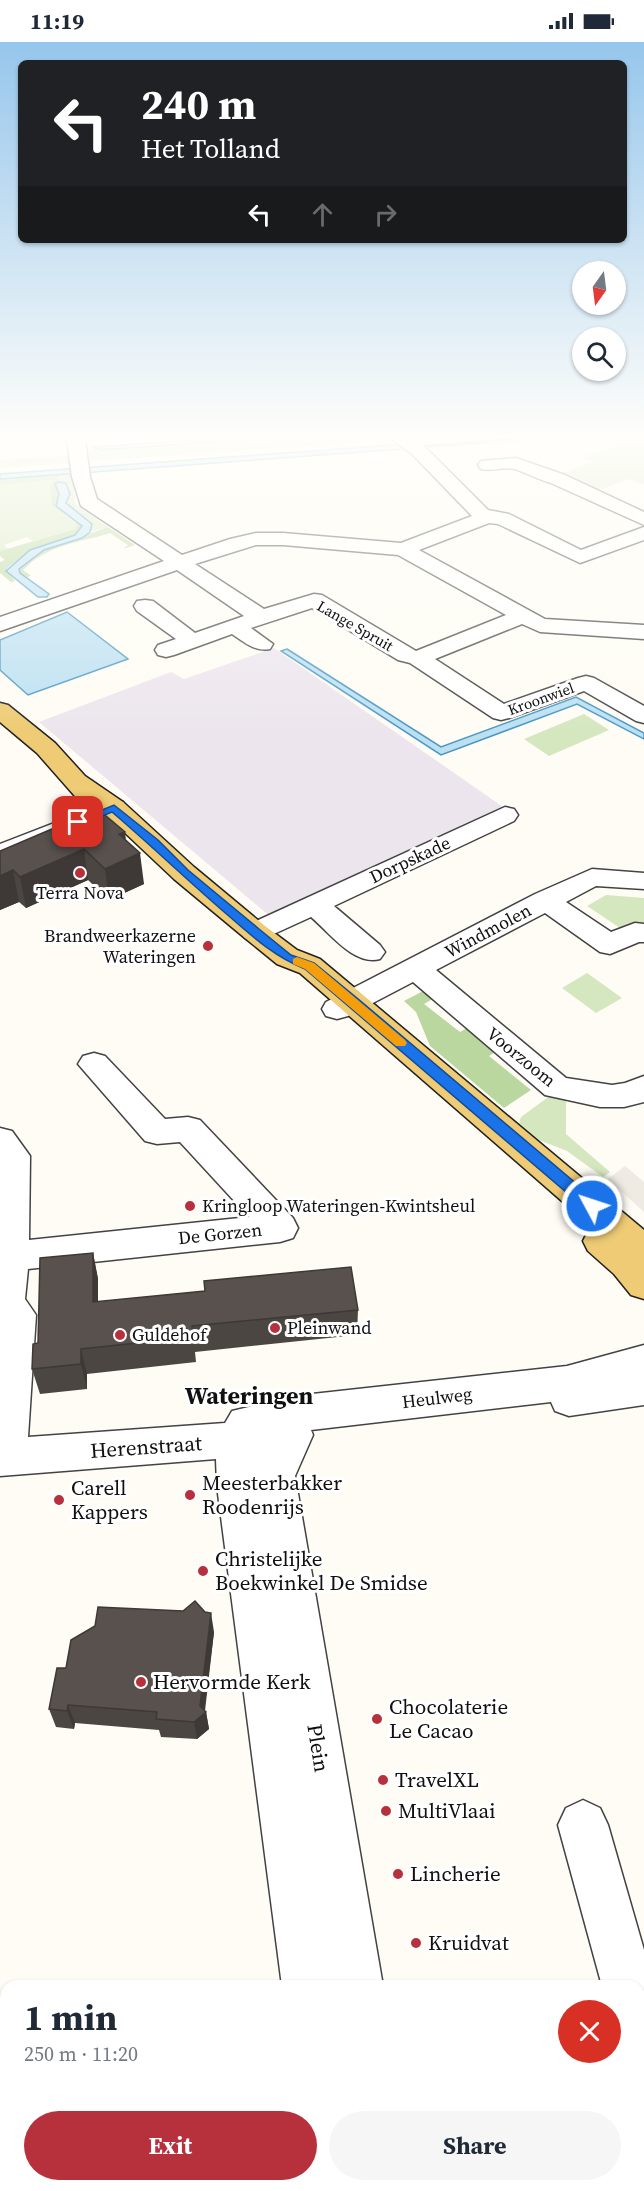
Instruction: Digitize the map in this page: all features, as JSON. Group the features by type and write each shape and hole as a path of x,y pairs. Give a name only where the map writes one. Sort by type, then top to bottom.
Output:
{"main road":[{"path":"0,710 46,748 77,782 108,810 154,843 184,873 287,957 294,973 345,1005 644,1251"},
{"path":"345,1005 627,1264 644,1284"}],"street":[{"path":"137,533 261,617"},
{"path":"403,549 442,533"},
{"path":"533,533 580,557 637,533"},
{"path":"0,624 256,539 403,549 540,625 644,632"},
{"name":"Lange Spruit","path":"166,651 314,600 406,655 418,658 501,713"},
{"path":"144,606 192,641"},
{"path":"418,658 523,616"},
{"path":"234,626 262,644"},
{"name":"Kroonwiel","path":"501,713 586,683 644,716"},
{"path":"0,854 108,810"},
{"name":"Dorpskade","path":"255,932 505,816"},
{"name":"Windmolen","path":"345,1005 592,877 643,874"},
{"path":"545,900 610,945 635,932 644,933"},
{"path":"315,905 370,952"},
{"name":"Voorzoom","path":"416,969 556,1087 578,1092 619,1096 638,1092 644,1088"},
{"name":"De Gorzen","path":"11,1257 280,1228 188,1129 157,1132 94,1064"},
{"path":"0,1140 13,1156 11,1257 3,1304 17,1315 3,1457"},
{"name":"Heulweg","path":"236,1440 246,1424 294,1414 567,1383 644,1361"},
{"name":"Heulweg","path":"292,1435 644,1388"},
{"name":"Herenstraat","path":"3,1457 292,1435"},
{"name":"Plein","path":"292,1435 276,1466 261,1513 307,1980"},
{"name":"Plein","path":"236,1440 238,1486 261,1513 356,1980"},
{"path":"583,1825 626,1980"}],"shaded area":[{"path":"274,648 506,809 272,918 39,722 171,672 184,679"},
{"path":"625,1166 644,1182 644,1212 608,1179"}],"green space":[{"path":"0,533 60,533 33,541 27,537 4,545 8,549 0,551"},
{"path":"60,533 76,533 30,550 7,568 15,581 11,582 0,573 0,562 5,560 0,556 0,551"},
{"path":"91,533 109,533 64,545 33,561 23,570 31,576 27,577 20,573 19,569 44,550"},
{"path":"110,533 117,533 135,545 123,549 128,545"},
{"path":"584,714 609,730 549,756 524,739"},
{"path":"606,895 644,898 644,929 623,930 587,906"},
{"path":"587,973 622,998 596,1013 562,988"},
{"path":"427,989 436,997 424,1004 460,1032 472,1025 500,1049 489,1056 531,1090 504,1108 430,1046 416,1012 404,1001"},
{"path":"551,1095 566,1100 566,1134 610,1172 603,1177 567,1151 539,1140 519,1123 521,1117"}],"water":[{"path":"88,533 82,538 44,550 19,569 20,573 49,594 47,597 38,597 6,571 30,550 75,535"},
{"path":"67,612 128,659 28,695 0,670 0,640"},
{"path":"287,649 441,747 576,697 644,733 644,739 577,704 441,755 281,651"}],"building":[{"path":"81,801 100,817 105,815 125,832 119,834 140,853 105,869 84,849 20,877 13,870 0,876 0,851 59,826 53,822"},
{"path":"93,1253 93,1302 205,1291 204,1281 351,1267 358,1310 192,1326 193,1337 81,1349 81,1364 32,1369 33,1344 38,1343 40,1258"},
{"name":"Hervormde Kerk","path":"195,1601 205,1612 211,1613 200,1706 206,1712 194,1722 156,1719 157,1712 68,1705 67,1711 49,1709 57,1668 66,1668 71,1640 95,1626 98,1607 183,1611"}],"slow traffic":[{"path":"297,961 310,966 401,1043"}],"place":[{"name":"Terra Nova","path":"80,873"},
{"name":"Brandweerkazerne Wateringen","path":"208,946"},
{"name":"Kringloop Wateringen-Kwintsheul","path":"190,1206"},
{"name":"Pleinwand","path":"275,1328"},
{"name":"Guldehof","path":"120,1335"},
{"name":"Meesterbakker Roodenrijs","path":"190,1495"},
{"name":"Carell Kappers","path":"59,1500"},
{"name":"Christelijke Boekwinkel De Smidse","path":"203,1571"},
{"name":"Hervormde Kerk","path":"141,1682"},
{"name":"Chocolaterie Le Cacao","path":"377,1719"},
{"name":"TravelXL","path":"383,1780"},
{"name":"MultiVlaai","path":"386,1811"},
{"name":"Lincherie","path":"398,1874"},
{"name":"Kruidvat","path":"416,1943"}],"district":[{"name":"Wateringen","path":"249,1396"}],"route":[{"path":"78,822 114,808 184,873 287,957 310,966 592,1206"}]}
